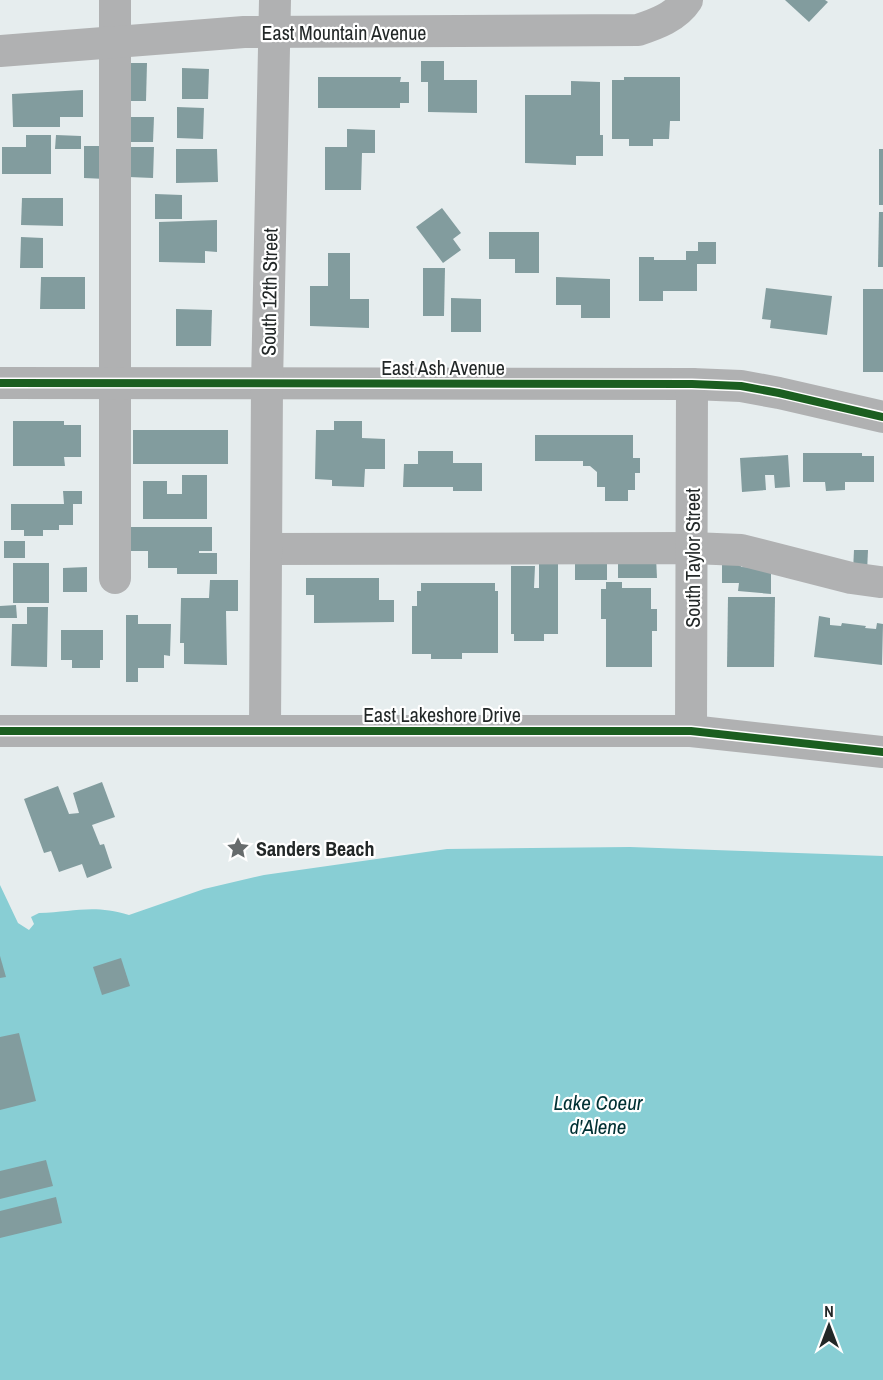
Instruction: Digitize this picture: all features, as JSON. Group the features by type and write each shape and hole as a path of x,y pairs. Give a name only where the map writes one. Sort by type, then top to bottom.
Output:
{"street":[{"path":"115,0 116,579"},
{"name":"South 12th Street","path":"265,729 267,384 275,0"},
{"name":"East Mountain Avenue","path":"0,51 115,45 275,32 638,30 658,24 685,4"},
{"name":"East Ash Avenue","path":"0,383 693,384 741,386 883,417"},
{"name":"South Taylor Street","path":"691,731 693,384"},
{"path":"267,549 692,548 741,550 851,578 880,582"},
{"name":"East Lakeshore Drive","path":"0,731 265,729 691,731 883,752"}],"water":[{"name":"Lake Coeur d'Alene","path":"630,847 883,856 883,1380 0,1380 0,885 18,923 29,930 34,924 31,917 39,913 94,909 129,915 204,889 264,875 447,849"}],"building":[{"path":"785,0 825,0 828,2 809,22"},
{"path":"421,61 444,61 444,80 477,80 477,113 428,112 428,82 421,82"},
{"path":"125,63 147,63 146,101 124,101"},
{"path":"182,68 209,69 208,99 182,99"},
{"path":"318,77 401,77 400,82 409,82 409,103 400,103 400,108 318,108"},
{"path":"624,77 680,77 680,121 670,121 669,139 653,139 653,146 629,146 629,139 612,139 612,80 624,80"},
{"path":"571,81 600,82 600,135 603,135 603,156 576,156 576,165 525,163 525,95 571,95"},
{"path":"83,90 83,117 60,117 60,127 13,127 12,94"},
{"path":"177,107 204,108 203,139 177,138"},
{"path":"130,117 154,117 153,142 130,142"},
{"path":"347,129 375,130 375,153 362,153 361,190 325,190 325,147 347,147"},
{"path":"26,135 51,135 51,174 2,174 2,147 26,147"},
{"path":"56,135 81,136 81,149 55,149"},
{"path":"84,146 106,146 106,179 84,178"},
{"path":"129,147 154,147 153,178 129,177"},
{"path":"176,149 217,149 218,182 176,183"},
{"path":"879,149 883,149 883,205 879,205"},
{"path":"155,194 182,195 182,219 155,219"},
{"path":"22,198 63,198 63,226 21,225"},
{"path":"442,208 461,233 453,239 461,250 443,263 416,227"},
{"path":"879,212 883,212 883,267 878,267"},
{"path":"217,220 217,252 205,251 205,263 159,262 159,222"},
{"path":"489,232 539,232 539,273 515,273 515,259 489,259"},
{"path":"21,237 43,238 43,268 20,268"},
{"path":"698,242 716,242 716,264 697,264 697,291 663,291 663,301 639,301 639,257 654,257 654,260 686,260 686,251 698,251"},
{"path":"328,253 350,253 350,299 369,299 369,328 310,326 310,286 328,286"},
{"path":"423,268 445,268 444,316 423,316"},
{"path":"41,277 85,277 85,309 40,309"},
{"path":"556,277 610,279 610,318 581,318 581,305 556,305"},
{"path":"766,288 832,296 827,335 770,328 771,320 762,319"},
{"path":"863,289 883,289 883,372 863,372"},
{"path":"451,298 481,299 481,332 451,332"},
{"path":"176,309 212,310 211,346 176,346"},
{"path":"13,421 64,421 64,425 81,425 81,457 64,457 65,466 13,466"},
{"path":"334,421 362,421 362,438 385,439 385,469 365,469 364,487 332,486 332,480 315,479 316,430 334,430"},
{"path":"133,430 228,430 228,464 133,464"},
{"path":"535,435 633,435 633,458 640,458 640,473 635,473 635,490 628,490 628,501 605,501 605,487 597,487 597,472 590,466 583,466 583,461 535,461"},
{"path":"418,451 453,451 453,463 482,463 482,491 453,491 453,487 403,487 404,464 418,464"},
{"path":"803,453 862,453 862,456 874,456 874,482 845,482 845,490 826,491 825,482 803,482"},
{"path":"788,455 790,487 775,488 774,475 765,475 766,490 742,492 740,458"},
{"path":"182,475 207,475 207,519 143,519 143,481 167,481 167,494 182,494"},
{"path":"63,491 82,491 82,504 73,504 73,525 59,525 59,530 43,530 43,536 24,536 24,530 11,530 11,504 64,504"},
{"path":"123,527 212,527 212,551 199,551 199,553 217,553 217,574 177,574 177,568 148,568 148,551 123,551"},
{"path":"4,541 25,541 25,558 4,558"},
{"path":"854,550 868,550 867,572 853,571"},
{"path":"575,557 607,557 607,580 575,580"},
{"path":"656,557 657,578 618,578 618,558"},
{"path":"722,561 741,562 741,567 771,568 771,594 738,591 739,583 722,583"},
{"path":"13,563 49,563 49,603 13,603"},
{"path":"539,564 558,564 558,634 544,634 544,641 514,641 514,634 511,634 511,566 535,566 534,588 539,588"},
{"path":"87,567 87,592 63,592 63,568"},
{"path":"306,578 379,578 379,600 394,600 394,622 314,623 314,595 306,595"},
{"path":"210,580 238,580 238,611 226,611 227,665 184,664 184,643 180,643 181,598 209,598"},
{"path":"606,582 622,582 622,588 651,588 651,609 657,609 657,631 652,631 652,667 606,667 606,619 601,619 601,589 606,589"},
{"path":"421,583 495,583 495,591 498,591 498,653 462,653 462,659 431,659 431,654 412,654 412,606 417,606 417,591 421,591"},
{"path":"728,597 775,597 774,667 727,667"},
{"path":"16,605 17,618 0,618 0,606"},
{"path":"27,607 48,607 47,667 11,666 12,624 27,624"},
{"path":"126,615 138,615 138,624 171,624 170,656 164,655 164,668 138,668 138,682 126,682"},
{"path":"819,616 830,618 830,625 841,626 842,623 876,629 877,623 883,624 882,665 814,657"},
{"path":"61,630 103,630 103,660 100,660 100,668 72,668 72,660 61,660"},
{"path":"102,782 115,817 92,825 100,845 104,844 112,868 87,878 82,864 59,872 51,851 44,853 24,799 58,786 69,814 79,813 73,793"},
{"path":"0,956 6,977 0,978"},
{"path":"121,958 130,986 102,995 93,967"},
{"path":"19,1033 36,1101 0,1110 0,1037"},
{"path":"46,1160 53,1186 0,1199 0,1171"},
{"path":"56,1197 62,1223 0,1238 0,1211"}],"cycle path":[{"path":"0,383 692,384 741,386 883,417"},
{"path":"0,731 691,731 883,752"}],"place":[{"name":"Sanders Beach","path":"238,848"}]}
